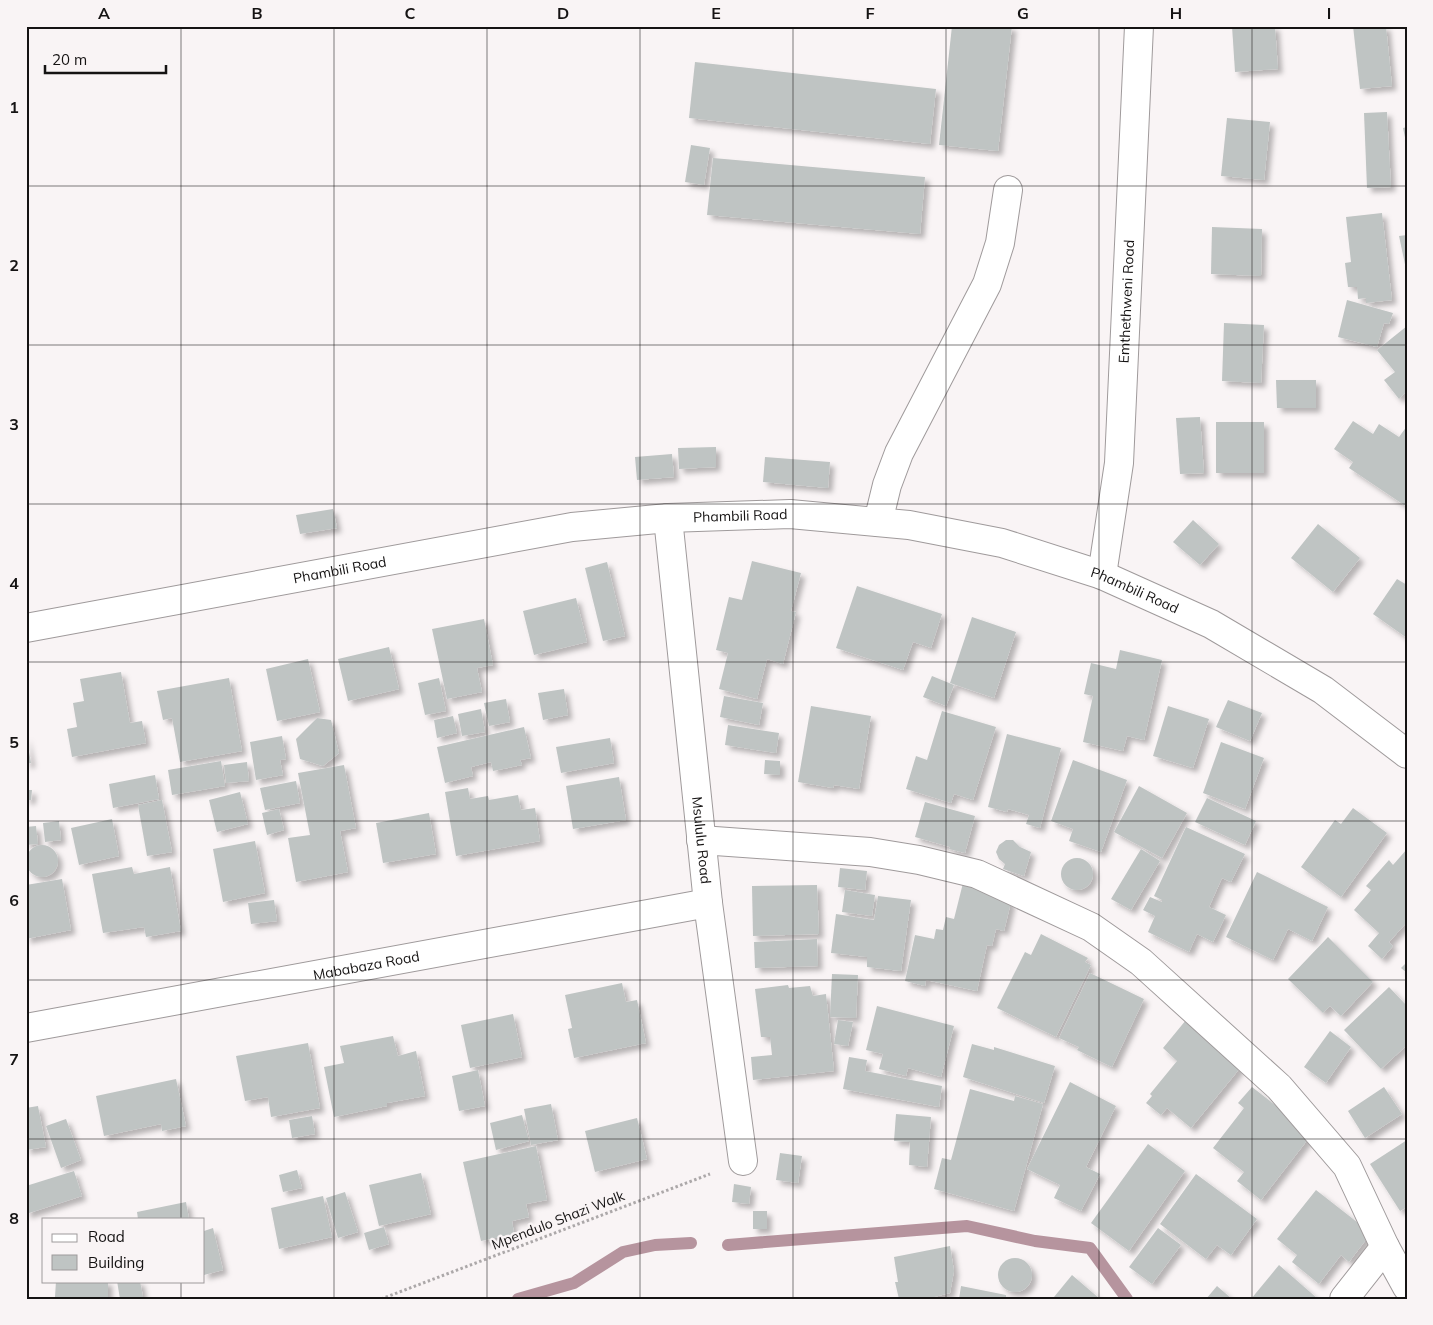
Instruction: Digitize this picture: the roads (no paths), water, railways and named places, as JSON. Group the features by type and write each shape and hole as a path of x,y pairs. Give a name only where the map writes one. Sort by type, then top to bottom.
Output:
{"street":[{"name":"Emthethweni Road","path":"1102,575 1118,462 1139,26"},
{"path":"878,522 887,485 899,452 987,284 1000,243 1008,190"},
{"name":"Phambili Road","path":"26,628 572,527 668,518 790,514 878,522 909,525 1002,543 1102,575 1211,624 1314,685 1407,754"},
{"name":"Msululu Road","path":"668,518 708,903 743,1161"},
{"path":"701,840 870,852 919,860 977,874 1091,927 1142,962 1279,1087 1347,1166 1385,1247 1407,1288"},
{"name":"Mababaza Road","path":"26,1028 708,903"},
{"path":"1344,1299 1385,1247"}],"waterway":[{"path":"728,1245 967,1226 1035,1241 1090,1248 1127,1299"},
{"path":"518,1299 574,1283 623,1252 655,1245 691,1243"}]}
